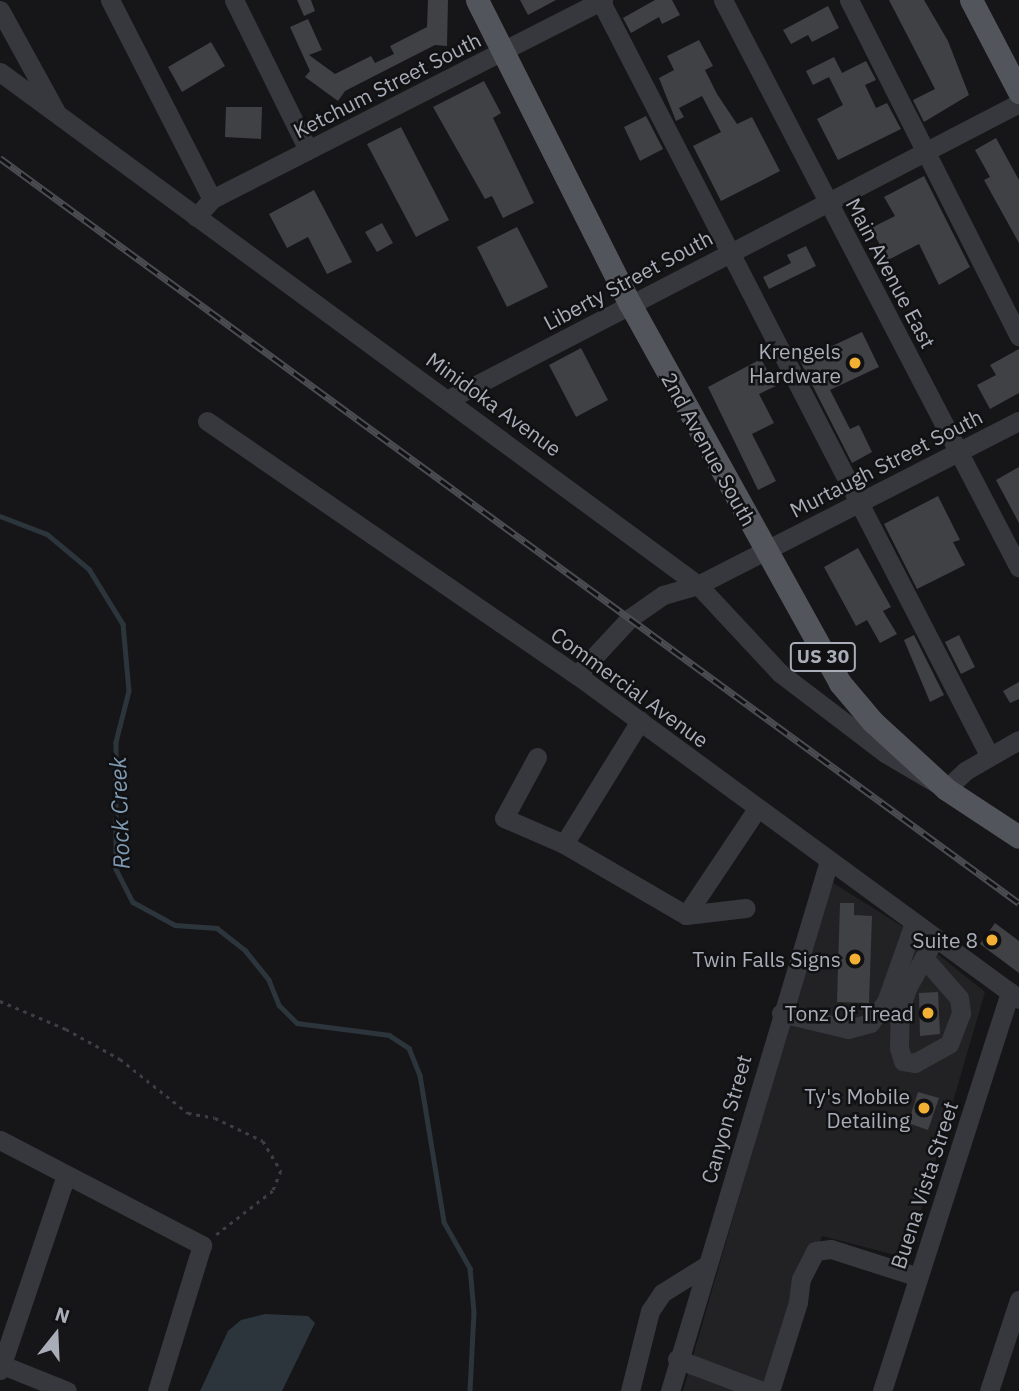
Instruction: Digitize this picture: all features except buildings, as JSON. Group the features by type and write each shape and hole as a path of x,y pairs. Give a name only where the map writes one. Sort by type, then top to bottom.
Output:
{"main road":[{"name":"2nd Avenue South","path":"477,0 631,304 840,683 873,722 951,793 985,812 1019,837"},
{"path":"971,0 1019,92"},
{"path":"951,793 1019,852"}],"street":[{"path":"110,0 212,199"},
{"path":"233,0 308,150"},
{"path":"601,0 855,502 989,755"},
{"name":"Ketchum Street South","path":"196,217 212,199 601,0"},
{"name":"Main Avenue East","path":"723,0 1019,568"},
{"path":"849,0 1019,337"},
{"path":"0,10 57,114"},
{"name":"Minidoka Avenue","path":"0,72 698,584 802,692 885,753 951,793"},
{"name":"Liberty Street South","path":"449,399 1019,103"},
{"name":"Commercial Avenue","path":"207,421 577,675 1014,995"},
{"name":"Murtaugh Street South","path":"577,675 630,618 663,595 698,584 1019,421"},
{"path":"657,553 663,573 663,595"},
{"path":"564,844 640,721"},
{"path":"951,793 989,755 1019,740"},
{"path":"537,757 503,818 564,844 685,915 746,908"},
{"path":"685,915 757,808"},
{"path":"985,812 1019,829"},
{"name":"Canyon Street","path":"670,1391 677,1359 829,861"},
{"path":"781,1013 848,1028 870,1023 886,1002 914,923"},
{"path":"924,958 959,998 961,1013 949,1044 915,1063 903,1060 899,1048 900,1009 924,958 935,938"},
{"name":"Buena Vista Street","path":"882,1391 1014,995"},
{"path":"0,1140 202,1245 157,1391"},
{"path":"66,1175 1,1366 67,1391"},
{"path":"770,1391 798,1302 801,1279 815,1251 831,1249 918,1277"},
{"path":"630,1391 650,1311 662,1293 707,1265"},
{"path":"989,1391 1019,1300"},
{"path":"677,1359 762,1391"}],"path":[{"path":"0,1001 66,1029 120,1059 188,1113 215,1118 263,1140 281,1171 273,1191 202,1245"}],"shaded area":[{"path":"830,881 905,928 985,992 907,1258 822,1236 765,1391 683,1391"},
{"path":"265,1314 308,1316 315,1323 282,1391 200,1391 228,1331 241,1320"}],"waterway":[{"name":"Rock Creek","path":"0,516 47,534 89,569 123,624 129,691 116,742 116,869 133,902 175,925 217,928 245,950 269,980 279,1005 297,1023 389,1035 409,1048 420,1075 444,1222 470,1268 474,1312 470,1391"}],"railway":[{"path":"0,158 1019,903"}],"place":[{"name":"Krengels Hardware","path":"855,363"},
{"name":"Suite 8","path":"992,940"},
{"name":"Twin Falls Signs","path":"855,959"},
{"name":"Tonz Of Tread","path":"928,1013"},
{"name":"Ty's Mobile Detailing","path":"924,1108"}]}
